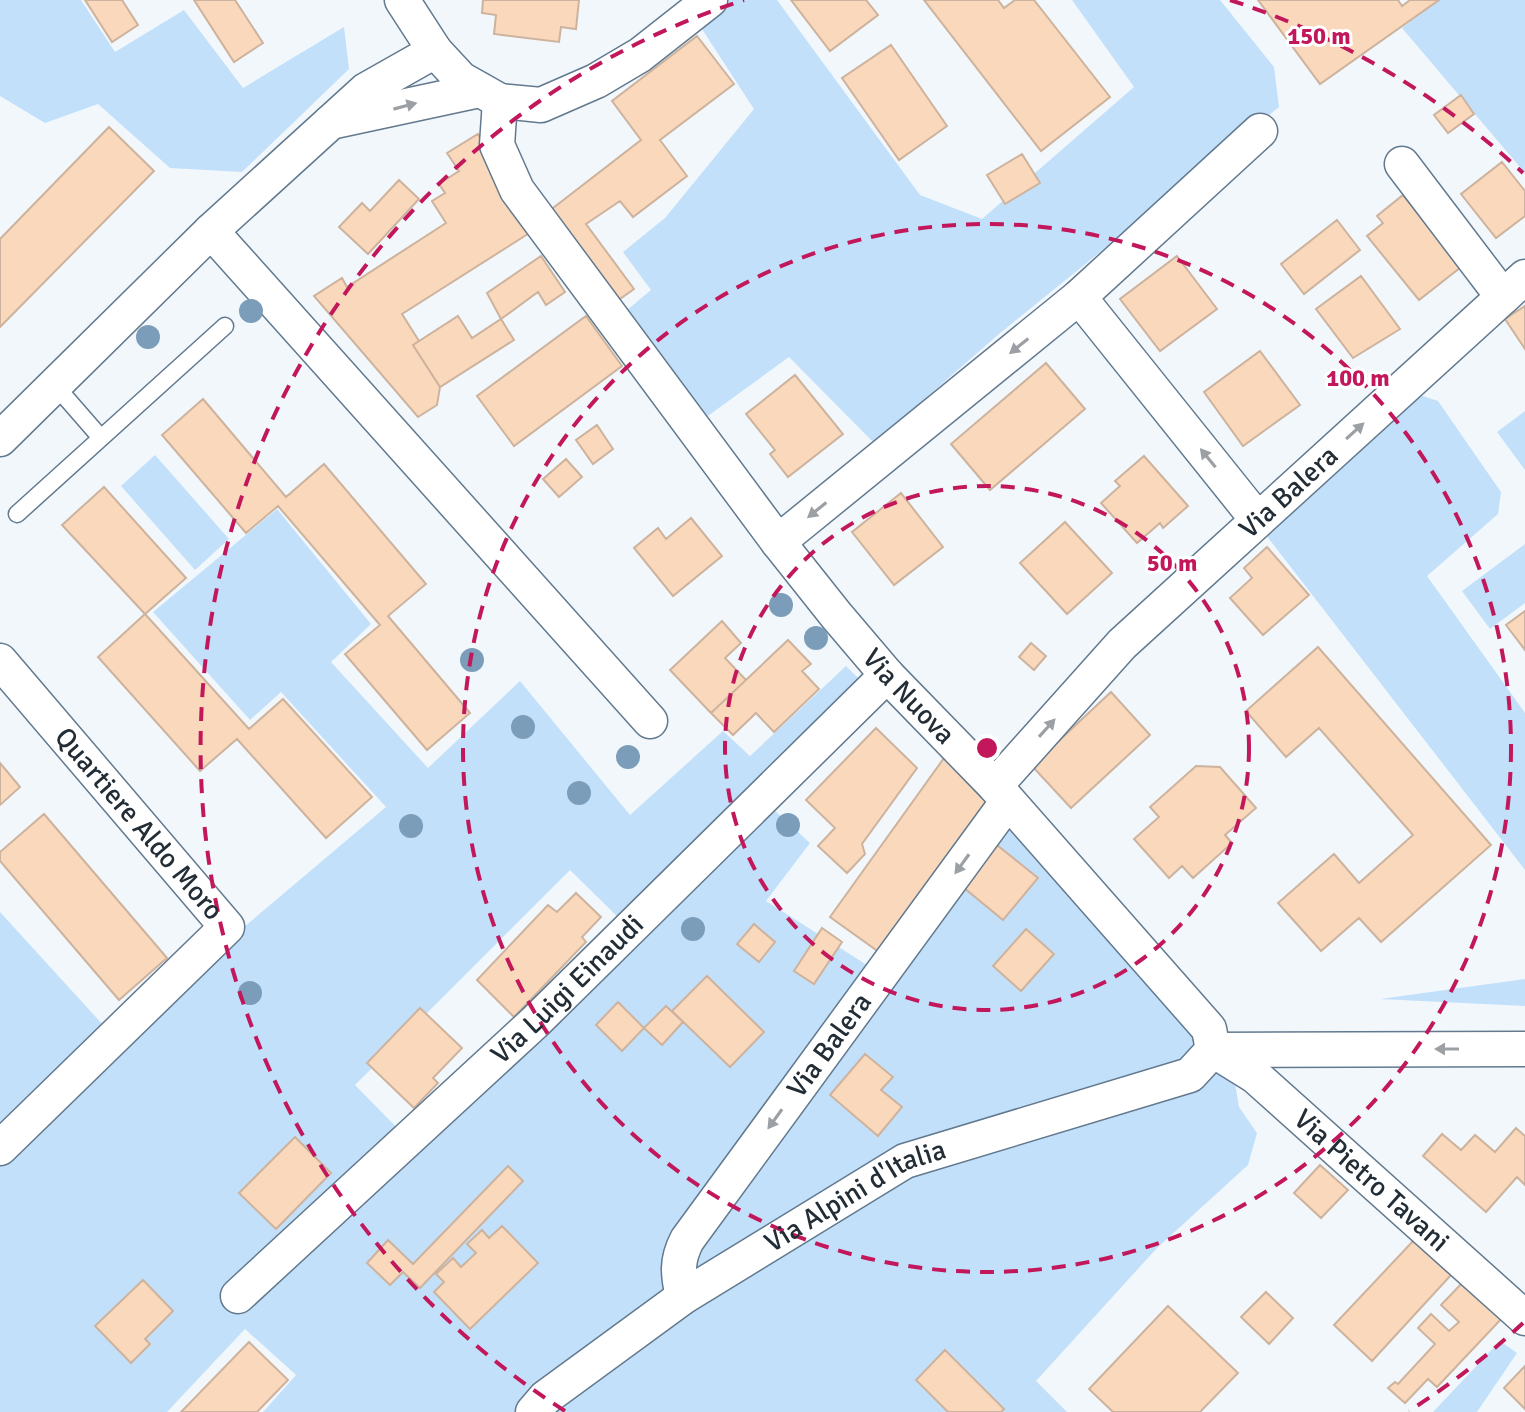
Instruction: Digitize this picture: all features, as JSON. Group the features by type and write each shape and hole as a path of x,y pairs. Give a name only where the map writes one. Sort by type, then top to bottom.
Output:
{"street":[{"path":"402,0 435,51 461,79 490,96"},
{"path":"330,123 490,96 541,105 596,81 640,55 710,0"},
{"path":"0,439 211,231 366,90 435,51"},
{"name":"Via Nuova","path":"490,96 497,145 517,190 778,542 887,675 1002,794 1209,1029 1213,1050"},
{"path":"778,542 1079,297 1260,131"},
{"path":"1402,164 1514,287"},
{"path":"211,231 650,721"},
{"name":"Via Balera","path":"683,1297 677,1271 687,1240 1002,794 1122,644 1514,287"},
{"path":"1079,297 1257,519"},
{"name":"Quartiere Aldo Moro","path":"0,661 227,927 0,1148"},
{"name":"Via Luigi Einaudi","path":"238,1296 534,1023 887,675"},
{"path":"1213,1050 1525,1049"},
{"name":"Via Alpini d'Italia","path":"533,1412 545,1398 683,1297 905,1161 1190,1075 1213,1050"},
{"name":"Via Pietro Tavani","path":"1213,1050 1255,1076 1525,1318"}],"lane":[{"path":"17,514 225,326"},
{"path":"54,384 101,438"}],"shaded area":[{"path":"0,0 81,0 115,52 184,10 243,88 344,27 349,69 242,172 170,168 98,104 45,123 0,96"},
{"path":"725,0 777,0 920,195 982,219 1134,87 1072,0 1220,0 1274,67 1279,107 999,334 874,443 789,357 705,418 626,311 651,290 623,252 665,218 754,109 696,20"},
{"path":"1438,0 1525,0 1525,173 1402,28"},
{"path":"1420,395 1438,401 1501,492 1498,514 1427,576 1525,713 1525,870 1262,530"},
{"path":"1525,411 1525,470 1497,432"},
{"path":"155,455 229,539 195,570 121,486"},
{"path":"277,509 371,624 331,662 428,768 520,681 630,815 723,731 750,756 846,666 868,688 760,797 810,843 766,901 878,972 1002,804 1230,1054 1239,1107 1257,1133 1248,1165 1157,1248 1036,1381 1067,1412 263,1412 296,1375 245,1329 167,1412 0,1412 0,912 114,1037 386,807 281,692 250,720 153,612","holes":["570,870 630,929 408,1139 355,1085"]},
{"path":"1525,544 1525,603 1490,629 1462,591"},
{"path":"1525,979 1525,1006 1380,999"},
{"path":"1500,1341 1517,1353 1477,1412 1433,1412"}],"building":[{"path":"85,0 122,0 138,25 112,42"},
{"path":"194,0 235,0 263,43 234,62"},
{"path":"483,0 579,0 576,29 561,27 559,42 494,34 496,15 482,13"},
{"path":"791,0 866,0 878,15 830,51"},
{"path":"924,0 998,0 1004,8 1015,0 1034,0 1110,97 1041,151"},
{"path":"1258,0 1398,0 1402,6 1410,0 1439,0 1320,84"},
{"path":"697,36 734,84 660,140 687,176 633,217 620,201 586,224 634,289 610,306 544,215 641,140 612,101"},
{"path":"891,45 947,126 899,160 842,78"},
{"path":"1461,95 1474,114 1448,133 1434,115"},
{"path":"109,127 154,171 0,327 0,239"},
{"path":"478,134 531,232 402,314 419,341 413,345 440,387 437,405 418,417 314,296 342,278 347,287 446,223 432,201 445,193 439,184 459,171 447,153"},
{"path":"1022,154 1040,183 1005,204 987,175"},
{"path":"1502,162 1525,191 1525,216 1496,238 1461,194"},
{"path":"399,180 419,199 368,254 339,227 362,203 370,211"},
{"path":"1403,195 1461,267 1419,300 1367,236 1383,223 1377,216"},
{"path":"1337,220 1360,250 1304,294 1281,264"},
{"path":"541,256 565,292 546,305 538,292 501,319 487,293"},
{"path":"1177,256 1217,309 1160,351 1120,299"},
{"path":"1361,276 1400,329 1353,358 1316,309"},
{"path":"1525,306 1525,349 1505,319"},
{"path":"458,316 472,338 501,319 514,340 440,387 413,345"},
{"path":"586,316 622,366 514,446 477,396"},
{"path":"1260,351 1300,405 1243,446 1204,392"},
{"path":"1046,363 1085,409 990,490 951,444"},
{"path":"795,375 843,434 788,477 770,454 775,450 746,414"},
{"path":"203,399 286,497 324,464 426,584 388,616 470,713 427,750 345,654 380,625 278,506 246,533 162,435"},
{"path":"597,425 613,449 593,464 576,440"},
{"path":"1144,456 1188,506 1163,528 1160,523 1137,543 1101,503 1120,486 1115,481"},
{"path":"566,459 582,477 559,497 543,479"},
{"path":"104,487 186,578 145,614 62,525"},
{"path":"901,493 943,547 894,585 852,532"},
{"path":"691,518 722,556 673,596 634,548 658,528 666,539"},
{"path":"1065,522 1112,573 1067,614 1020,563"},
{"path":"1267,547 1309,595 1263,635 1230,598 1252,578 1244,568"},
{"path":"1525,611 1525,650 1506,625"},
{"path":"145,614 249,729 283,699 372,797 326,838 237,739 200,771 98,657"},
{"path":"722,621 741,643 725,658 746,680 711,713 670,670"},
{"path":"788,640 811,664 802,671 819,689 774,732 756,713 733,735 711,713"},
{"path":"1031,643 1046,656 1034,670 1019,657"},
{"path":"1318,647 1491,845 1381,942 1359,918 1321,951 1278,903 1334,854 1359,883 1413,835 1319,728 1286,757 1246,711"},
{"path":"1111,692 1150,735 1071,808 1032,766"},
{"path":"876,728 917,768 862,844 865,854 847,873 818,846 835,828 806,800"},
{"path":"944,758 994,794 879,952 830,917"},
{"path":"0,763 20,787 0,805"},
{"path":"1196,766 1220,767 1256,808 1225,835 1232,843 1193,878 1182,866 1169,878 1134,839 1159,817 1150,807"},
{"path":"44,814 167,958 119,1000 0,861 0,852"},
{"path":"997,845 1038,878 1003,920 963,887"},
{"path":"576,893 601,917 582,937 586,942 514,1017 477,980 548,905 557,912"},
{"path":"754,924 775,942 759,962 737,944"},
{"path":"822,928 842,942 814,984 794,971"},
{"path":"1026,929 1054,954 1021,991 993,966"},
{"path":"707,976 764,1032 730,1067 672,1011"},
{"path":"618,1002 644,1028 622,1051 596,1025"},
{"path":"666,1006 683,1022 662,1045 644,1028"},
{"path":"420,1008 462,1048 433,1078 438,1083 414,1108 367,1063"},
{"path":"865,1054 893,1077 881,1090 902,1107 878,1136 830,1095"},
{"path":"1516,1128 1525,1136 1525,1185 1517,1177 1486,1212 1423,1156 1442,1134 1461,1150 1475,1135 1495,1152"},
{"path":"295,1137 331,1173 276,1229 239,1193"},
{"path":"1320,1165 1348,1190 1321,1218 1294,1193"},
{"path":"508,1166 523,1181 420,1288 403,1272 390,1285 367,1263 388,1240 413,1264"},
{"path":"502,1226 538,1263 470,1329 434,1292 444,1282 436,1274 453,1258 461,1267 476,1253 467,1244 482,1230 489,1238"},
{"path":"1414,1240 1451,1275 1372,1361 1334,1325"},
{"path":"143,1280 173,1311 145,1339 150,1344 131,1363 95,1326"},
{"path":"1465,1280 1504,1316 1437,1387 1428,1379 1405,1403 1388,1388 1395,1382 1398,1384 1435,1344 1418,1328 1431,1314 1449,1331 1459,1322 1441,1305"},
{"path":"1266,1292 1293,1318 1269,1344 1241,1317"},
{"path":"1168,1306 1238,1373 1200,1412 1113,1412 1089,1389"},
{"path":"249,1342 288,1380 257,1412 181,1412"},
{"path":"945,1350 1004,1409 1001,1412 948,1412 916,1380"},
{"path":"1525,1366 1525,1409 1504,1388"}]}
